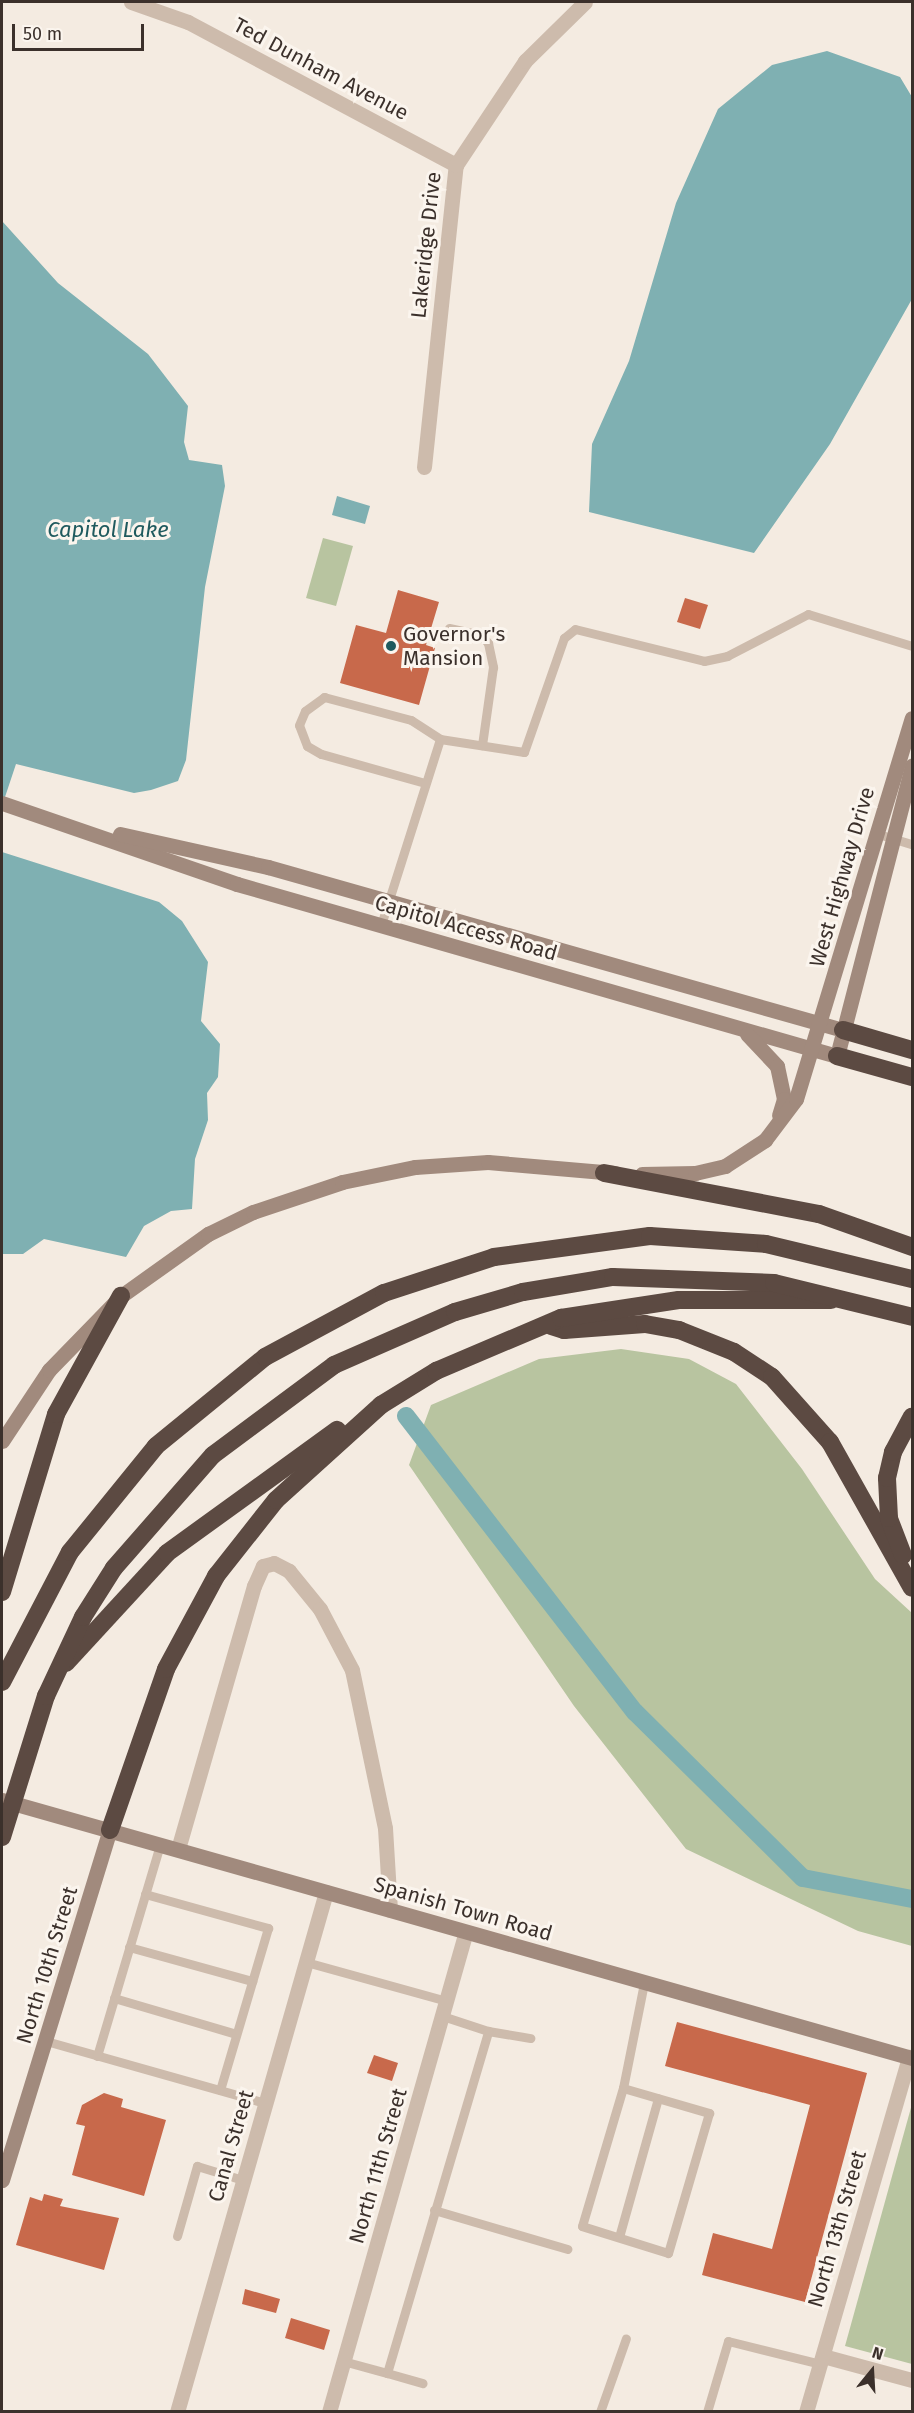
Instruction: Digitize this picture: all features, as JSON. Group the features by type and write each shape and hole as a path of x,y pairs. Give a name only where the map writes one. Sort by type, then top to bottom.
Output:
{"highway":[{"path":"843,1030 912,1050"},
{"path":"837,1056 912,1077"},
{"path":"604,1173 819,1214 912,1247"},
{"path":"2,1682 70,1552 156,1446 265,1357 384,1293 505,1255 650,1236 789,1248 912,1279"},
{"path":"2,1837 20,1767 57,1674 114,1568 191,1476 284,1398 381,1341 494,1300 613,1277 737,1279 854,1299 912,1317"},
{"path":"2,1592 56,1414 120,1296"},
{"path":"110,1830 165,1669 216,1576 276,1500 381,1405 462,1358 551,1326 561,1318 652,1302 854,1299"},
{"path":"551,1326 564,1330 659,1326 699,1336 752,1362 812,1416 912,1588"},
{"path":"57,1674 167,1553 371,1406 381,1405"},
{"path":"912,1417 893,1452 886,1492 892,1529 912,1569"}],"main road":[{"name":"West Highway Drive","path":"2,1441 49,1370 120,1296 230,1222 342,1182 415,1167 488,1162 604,1173 711,1170 755,1149 775,1129 796,1099 814,1050 874,833 912,718"},
{"name":"West Highway Drive","path":"837,1056 912,766"},
{"name":"Capitol Access Road","path":"8,805 87,828 237,884 837,1056"},
{"name":"Capitol Access Road","path":"87,828 228,857 843,1030"},
{"path":"734,1026 763,1047 777,1066 784,1099 775,1129"},
{"name":"Spanish Town Road","path":"2,1800 911,2058"},
{"name":"North 10th Street","path":"2,2180 110,1830"}],"street":[{"name":"Ted Dunham Avenue","path":"131,2 188,22 456,165"},
{"name":"Lakeridge Drive","path":"424,466 456,165 525,61 585,2"},
{"path":"178,1849 254,1586 269,1563 280,1565 303,1586 333,1629 352,1670 385,1828 390,1910"},
{"name":"Canal Street","path":"177,2412 326,1892"},
{"name":"North 11th Street","path":"329,2412 466,1932"},
{"name":"North 13th Street","path":"806,2412 911,2058"},
{"path":"822,2360 912,2380"}],"lane":[{"path":"425,783 321,754 307,746 299,725 304,711 324,697 411,720 440,739 524,752 564,638 575,629 704,661 738,651 808,614 912,646"},
{"path":"449,628 481,635 488,643 493,667 482,745"},
{"path":"381,925 440,739"},
{"path":"874,833 912,844"},
{"path":"97,2056 160,1844"},
{"path":"145,1894 268,1928 220,2090"},
{"path":"129,1947 252,1982"},
{"path":"306,1962 447,2001"},
{"path":"623,2088 709,2113 668,2253 582,2226 623,2088 644,1983"},
{"path":"114,1998 237,2034"},
{"path":"442,2016 488,2031 530,2038"},
{"path":"387,2373 488,2031"},
{"path":"46,2042 265,2103"},
{"path":"619,2237 658,2098"},
{"path":"177,2236 197,2166 243,2180"},
{"path":"434,2210 567,2249"},
{"path":"600,2412 626,2338"},
{"path":"707,2412 728,2341 822,2360"},
{"path":"344,2361 423,2383"}],"green space":[{"path":"323,538 353,546 336,606 306,598"},
{"path":"621,1349 689,1359 736,1384 802,1469 875,1579 912,1613 912,1946 858,1931 686,1849 574,1706 409,1465 431,1405 539,1359"},
{"path":"912,2104 912,2364 845,2346"}],"water":[{"path":"827,51 900,77 912,97 912,299 830,444 754,553 589,512 592,444 629,361 676,203 718,109 772,65"},
{"name":"Capitol Lake","path":"2,221 58,283 148,354 188,406 184,442 189,460 222,465 225,486 205,587 186,760 178,781 151,790 134,793 16,764 2,806"},
{"path":"337,496 370,506 365,524 332,515"},
{"path":"2,852 159,902 182,921 208,962 201,1021 220,1044 218,1077 207,1093 208,1120 195,1159 192,1209 171,1211 144,1226 126,1257 44,1239 23,1254 2,1254"}],"building":[{"name":"Governor's Mansion","path":"398,590 439,602 426,645 435,648 419,705 340,683 356,625 386,633"},
{"path":"685,598 708,605 700,629 677,622"},
{"path":"677,2022 867,2073 805,2302 702,2275 713,2233 772,2249 810,2105 665,2066"},
{"path":"374,2055 398,2063 392,2081 367,2073"},
{"path":"104,2093 123,2099 121,2107 166,2120 144,2196 72,2175 85,2126 76,2124 82,2105"},
{"path":"44,2194 63,2199 60,2206 119,2218 104,2270 16,2245 30,2197 42,2201"},
{"path":"245,2289 280,2299 276,2313 242,2304"},
{"path":"291,2318 330,2330 324,2350 285,2338"}],"waterway":[{"path":"406,1416 635,1712 803,1878 912,1899"}],"place":[{"name":"Governor's Mansion","path":"391,646"}]}
